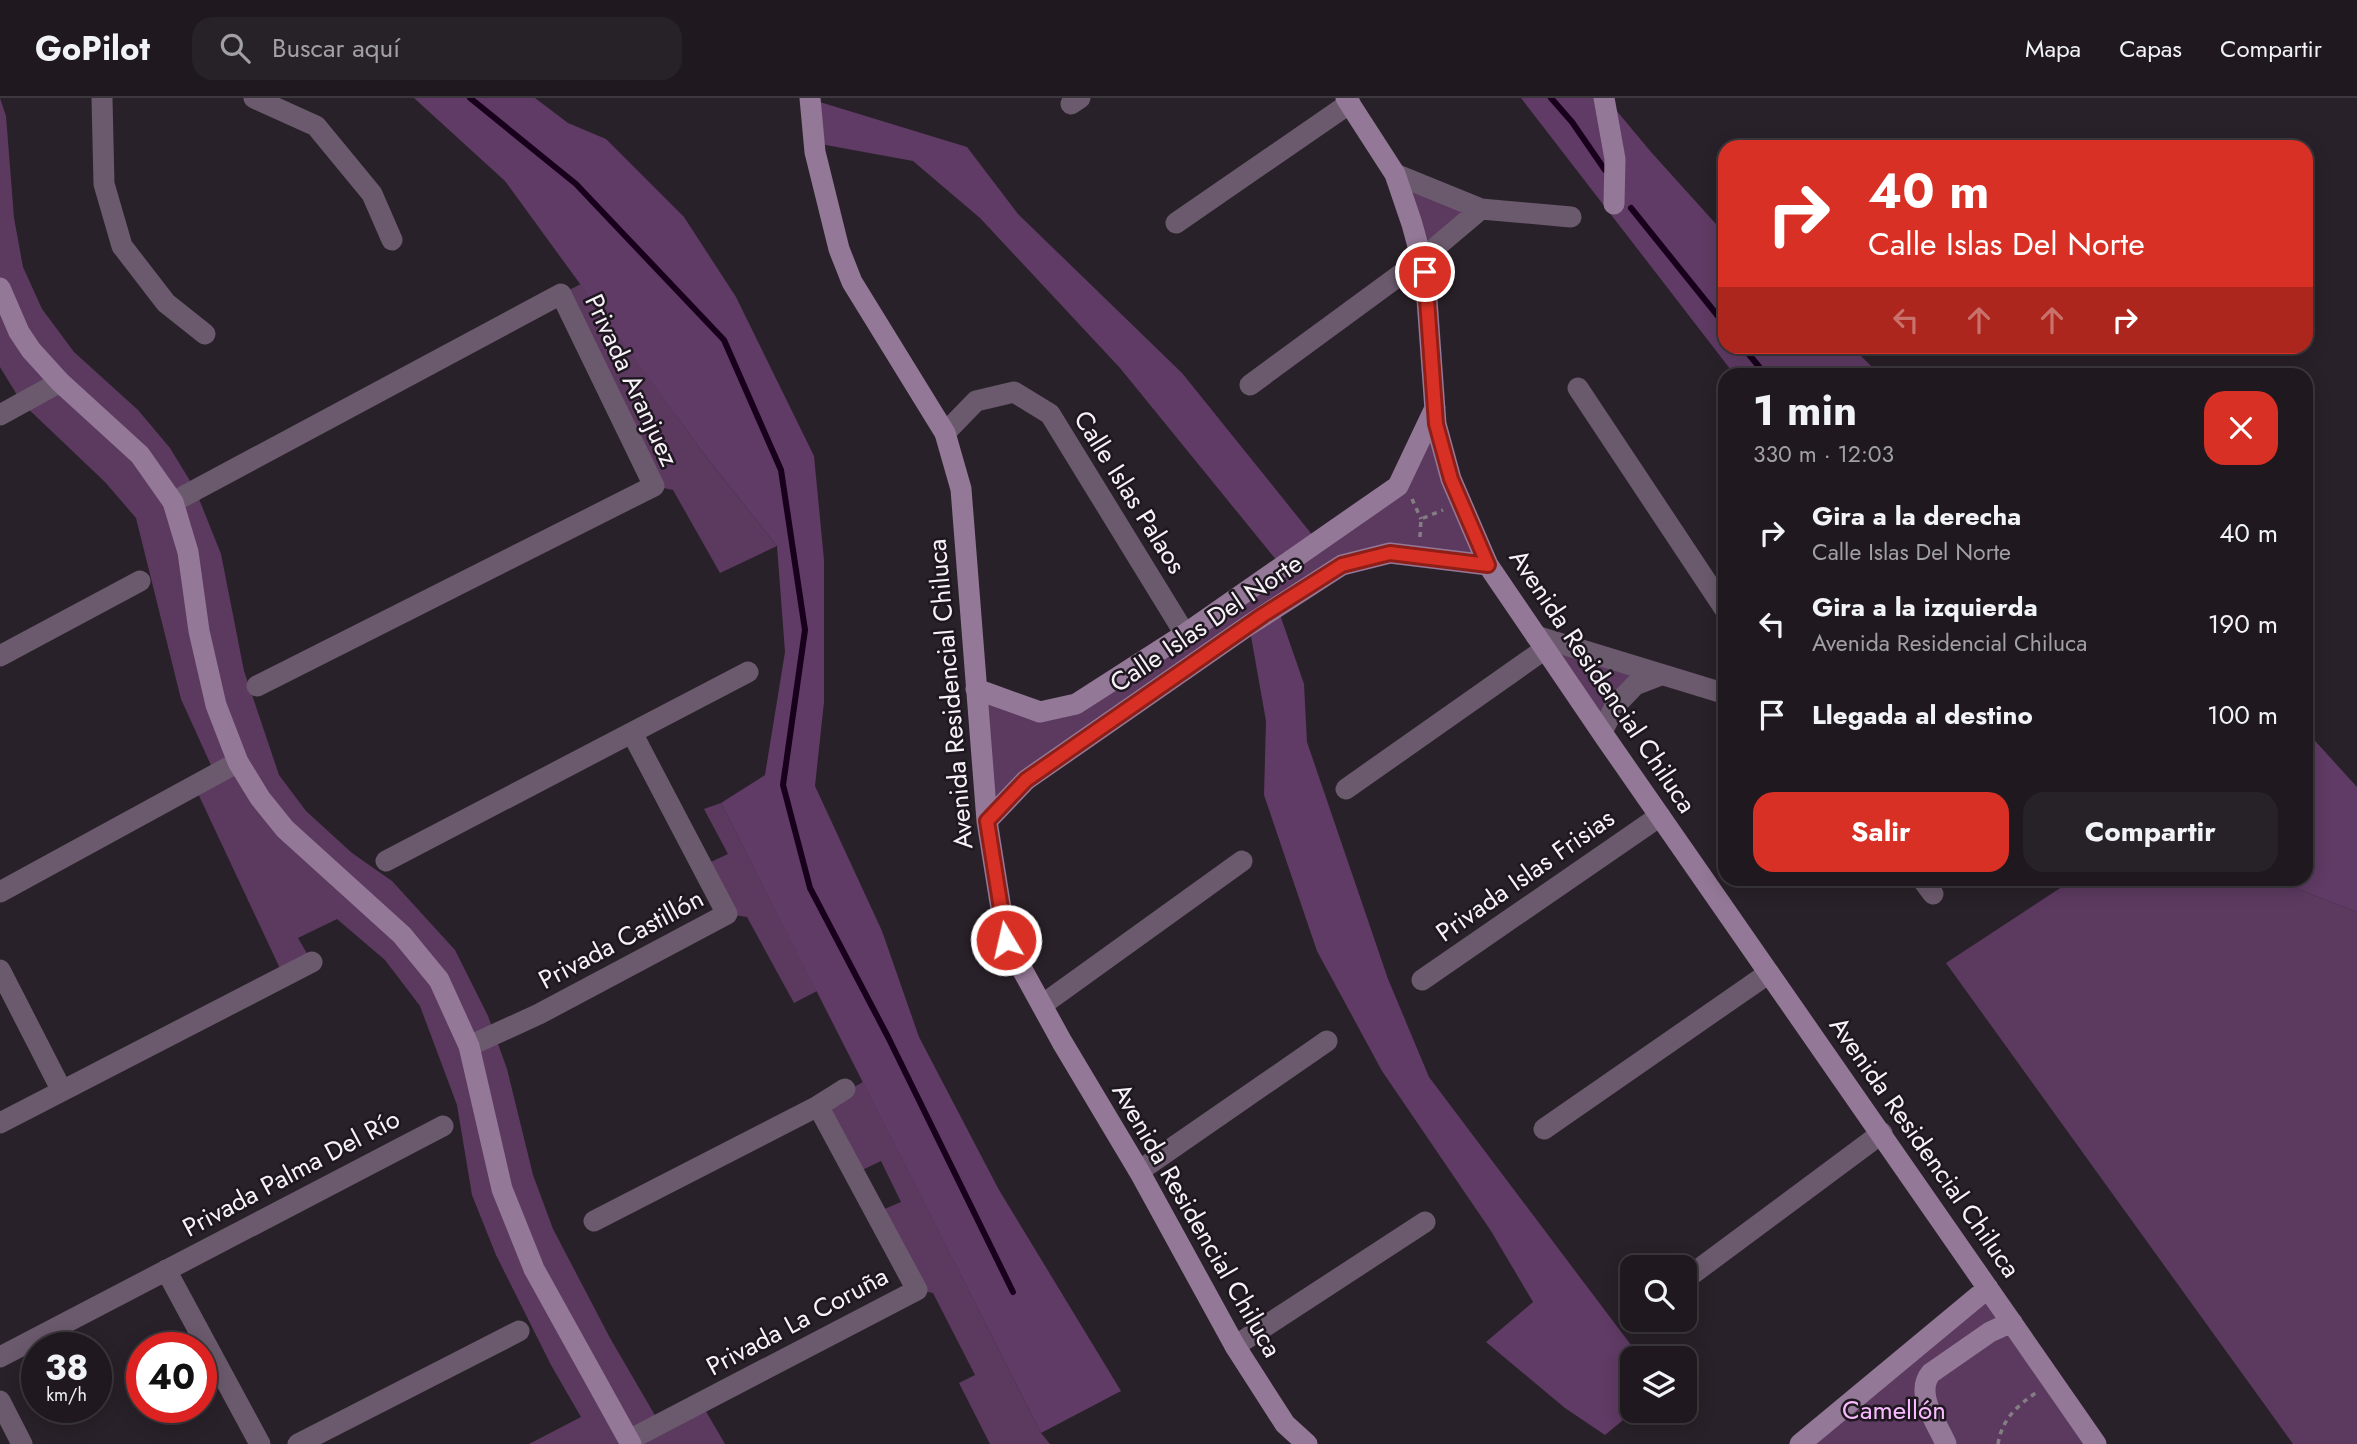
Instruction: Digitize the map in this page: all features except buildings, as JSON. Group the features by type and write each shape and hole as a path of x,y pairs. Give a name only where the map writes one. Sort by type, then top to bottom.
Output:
{"street":[{"path":"102,98 104,184 122,246 166,303 205,334"},
{"path":"254,98 316,126 372,194 392,240"},
{"name":"Avenida Residencial Chiluca","path":"810,98 815,152 839,249 852,282 945,433 961,489 987,821 1006,940 1139,1171 1235,1346 1285,1424 1307,1444"},
{"path":"1604,98 1615,159 1614,204"},
{"path":"1176,223 1348,100"},
{"name":"Avenida Residencial Chiluca","path":"1348,100 1395,174 1423,257 1436,424 1451,479 1488,565 2096,1444"},
{"path":"1395,174 1481,209 1571,217"},
{"path":"1250,385 1423,257 1481,209"},
{"path":"0,288 19,332 31,349 60,382 140,454 173,502 188,552 200,631 216,705 238,761 260,798 285,829 402,935 439,980 469,1046 502,1189 534,1269 630,1442"},
{"name":"Privada Aranjuez","path":"173,502 561,294 654,486 257,686"},
{"path":"0,415 60,382"},
{"path":"1578,388 1718,599"},
{"name":"Calle Islas Palaos","path":"945,433 976,401 1014,392 1050,415 1185,634"},
{"name":"Calle Islas Del Norte","path":"976,690 1040,712 1076,704 1185,634 1398,486 1435,408"},
{"name":"Calle Islas Del Norte","path":"987,821 1026,780 1258,618 1342,565 1390,553 1488,565"},
{"path":"0,656 140,581"},
{"path":"1346,789 1541,643 1718,692"},
{"path":"386,861 748,672"},
{"path":"1602,732 1615,706 1635,685 1661,674"},
{"name":"Privada Castillón","path":"469,1046 539,1014 727,914 632,733"},
{"path":"0,892 238,761"},
{"name":"Privada Islas Frisias","path":"1422,980 1660,816"},
{"path":"1042,1005 1242,860"},
{"path":"0,1123 312,962"},
{"path":"0,970 62,1091"},
{"path":"1544,1129 1769,973"},
{"path":"1139,1171 1327,1041"},
{"path":"594,1221 818,1106 845,1089"},
{"name":"Privada La Coruña","path":"630,1442 917,1290 818,1106"},
{"name":"Privada Palma Del Río","path":"0,1357 443,1126"},
{"path":"1697,1271 1882,1133"},
{"path":"1235,1346 1425,1222"},
{"name":"Privada Palma Del Río","path":"166,1270 260,1444"},
{"path":"1801,1444 1988,1287"},
{"path":"1946,1444 1924,1393 1924,1381 1931,1373 1990,1332 2012,1322"},
{"path":"298,1444 519,1331"},
{"path":"0,1401 22,1444"}],"path":[{"path":"1419,557 1421,519 1462,503"},
{"path":"1998,1444 2001,1428 2009,1416 2023,1402 2053,1381"}],"green space":[{"path":"0,98 6,116 14,218 23,267 42,309 74,352 138,410 170,448 195,489 221,554 244,671 279,775 306,811 352,853 392,881 455,950 488,1016 507,1069 533,1175 553,1229 610,1338 660,1424 701,1403 725,1444 529,1444 581,1417 551,1365 496,1255 472,1195 457,1105 420,1006 385,960 337,919 298,938 312,962 284,977 194,785 215,774 181,699 136,518 105,482 22,403 0,367"},
{"path":"1395,174 1481,209 1423,258"},
{"path":"581,284 707,458 777,546 720,573 673,490 654,486 561,294"},
{"path":"1435,408 1488,565 1390,553 1342,565 987,821 976,689 1039,712 1076,704 1398,486"},
{"path":"1536,636 1661,675 1635,685 1602,732"},
{"path":"721,803 817,991 794,1003 747,917 727,914 702,866 728,854 704,809"},
{"path":"2063,886 2290,886 2357,912 2357,1444 2293,1444 1946,963"},
{"path":"863,1082 1041,1433 1050,1444 990,1444 959,1383 975,1375 933,1293 918,1290 875,1213 901,1202 881,1161 854,1174 820,1106"},
{"name":"Camellón","path":"1988,1288 2096,1444 1801,1444"}],"shaded area":[{"path":"414,98 535,98 568,123 606,139 684,217 736,297 814,456 824,560 824,702 815,786 882,931 919,1037 999,1190 1121,1391 1041,1433 721,803 765,775 785,652 777,546 707,458 505,181"},
{"path":"1521,98 1606,98 1718,226 1718,353"},
{"path":"810,99 967,147 1018,214 1182,373 1318,542 1282,567 1120,368 980,218 913,161 815,143"},
{"path":"1719,354 1859,354 1873,368 1729,368"},
{"path":"1277,606 1304,684 1307,742 1388,979 1429,1077 1632,1346 1620,1346 1620,1423 1605,1435 1565,1408 1486,1342 1533,1302 1491,1231 1382,1071 1317,951 1264,795 1266,721 1249,625"},
{"path":"2313,739 2357,787 2357,912 2290,886 2313,886"}],"waterway":[{"path":"470,98 576,184 724,340 781,470 805,630 783,785 810,888 888,1037 1013,1292"},
{"path":"1551,98 1572,122 1605,170"},
{"path":"1631,208 1718,316"},
{"path":"1749,354 1760,368"}],"route":[{"path":"1006,940 987,821 1026,780 1263,615 1342,565 1390,553 1488,565 1451,479 1436,424 1425,272"}]}
